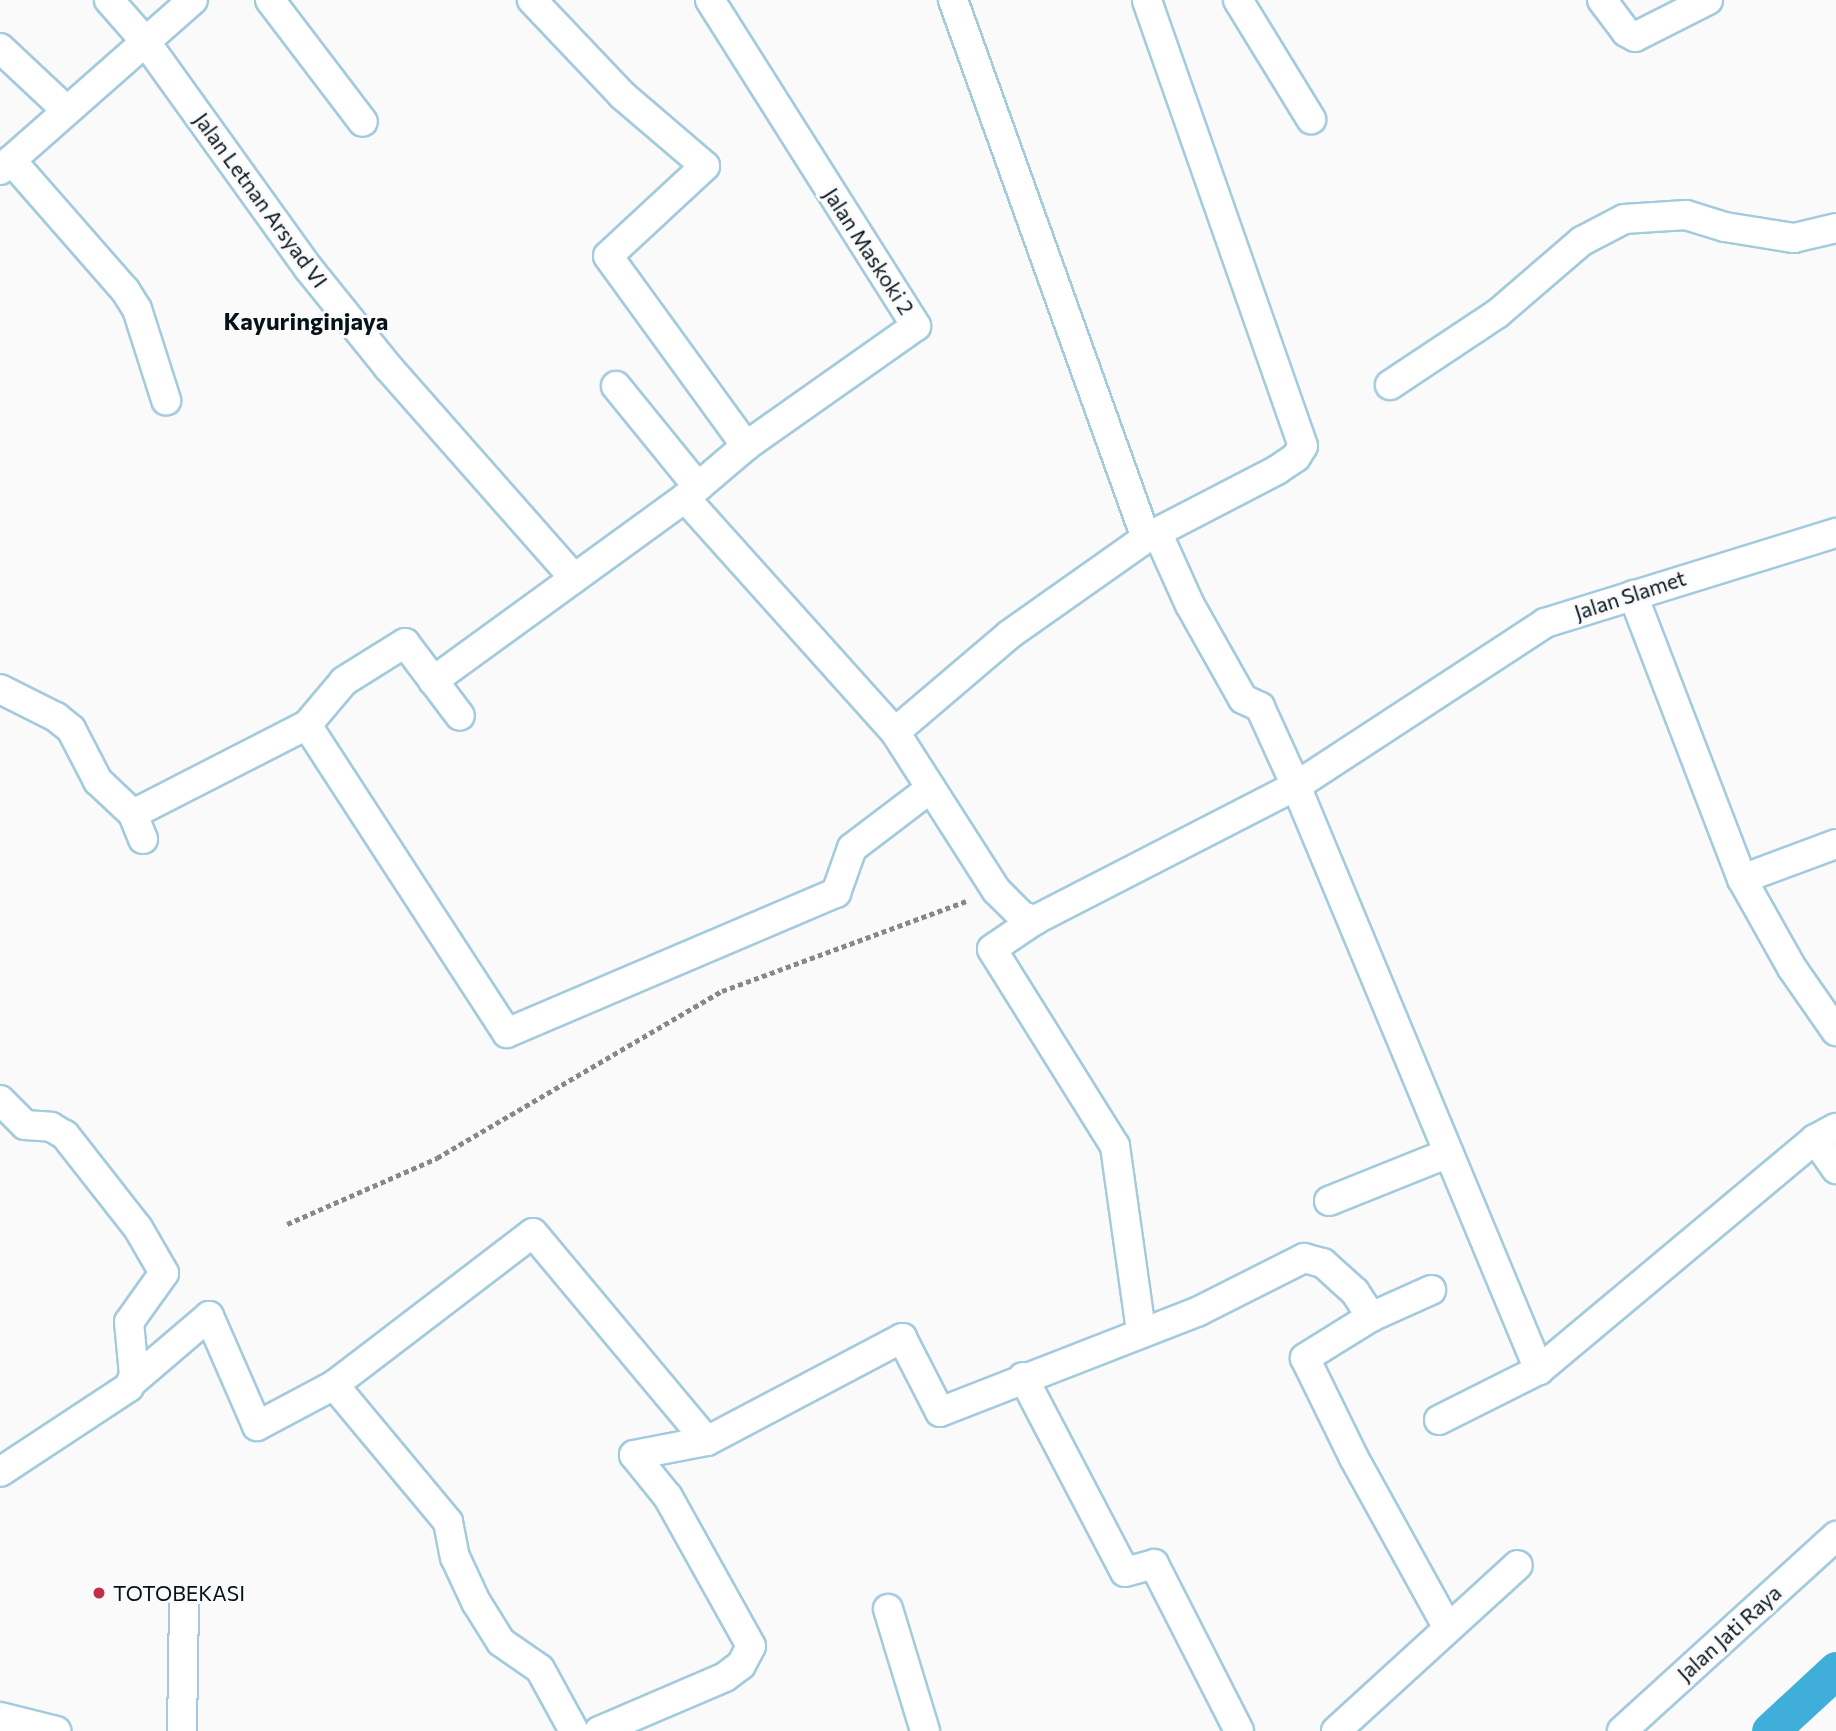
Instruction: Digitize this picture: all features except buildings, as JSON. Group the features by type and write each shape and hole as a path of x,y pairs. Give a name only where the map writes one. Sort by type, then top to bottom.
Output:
{"street":[{"name":"Jalan Letnan Arsyad VI","path":"109,0 145,41 358,330 574,578"},
{"path":"166,400 137,309 125,290 5,165 193,0"},
{"path":"270,0 363,122"},
{"path":"433,681 691,493 746,446 608,256 705,166 622,95 532,0"},
{"name":"Jalan Maskoki 2","path":"710,0 916,326 746,446"},
{"path":"953,0 1152,535 1243,699 1260,707 1296,786 1539,1370"},
{"path":"895,732 1010,634 1152,535 1300,453 1303,441 1147,0"},
{"path":"1238,0 1311,119"},
{"path":"1602,0 1626,32 1635,37 1708,0"},
{"path":"0,48 66,110"},
{"path":"1390,384 1497,314 1582,241 1624,219 1686,215 1725,227 1794,238 1836,228"},
{"path":"616,386 691,493 895,732 996,890 1022,916 1035,919"},
{"name":"Jalan Slamet","path":"1141,1331 1115,1146 992,949 1035,919 1296,786 1438,690 1545,623 1836,533"},
{"path":"1633,596 1742,879 1793,968 1836,1031"},
{"path":"0,689 56,717 71,729 99,781 138,827 307,725 344,681 405,643 460,716"},
{"path":"307,725 507,1033 836,893 852,848 931,788"},
{"path":"1742,879 1836,844"},
{"path":"9,1111 65,1135 163,1265 164,1273 129,1322 134,1381"},
{"path":"1439,1420 1539,1370 1826,1133 1836,1169"},
{"path":"1329,1202 1449,1153"},
{"path":"0,1472 134,1381 209,1316 257,1426 334,1385 533,1233 707,1441"},
{"path":"599,1731 725,1677 750,1651 746,1634 668,1497 634,1455 707,1441 902,1338 940,1412 1141,1331 1197,1312 1308,1257 1320,1259 1355,1292 1371,1317"},
{"path":"1431,1290 1371,1317 1305,1358 1354,1458 1448,1628"},
{"path":"1023,1377 1125,1572 1154,1564 1239,1731"},
{"path":"334,1385 448,1522 455,1557 476,1602 501,1642 540,1669 574,1731"},
{"name":"Jalan Jati Raya","path":"1622,1731 1836,1536"},
{"path":"1336,1731 1518,1564"},
{"path":"182,1731 184,1600"},
{"path":"888,1609 925,1731"},
{"path":"0,1717 56,1731"}],"path":[{"path":"287,1224 437,1158 723,991 996,890"}],"waterway":[{"path":"1770,1731 1836,1670"}],"place":[{"name":"TOTOBEKASI","path":"99,1593"}],"district":[{"name":"Kayuringinjaya","path":"306,321"}]}
